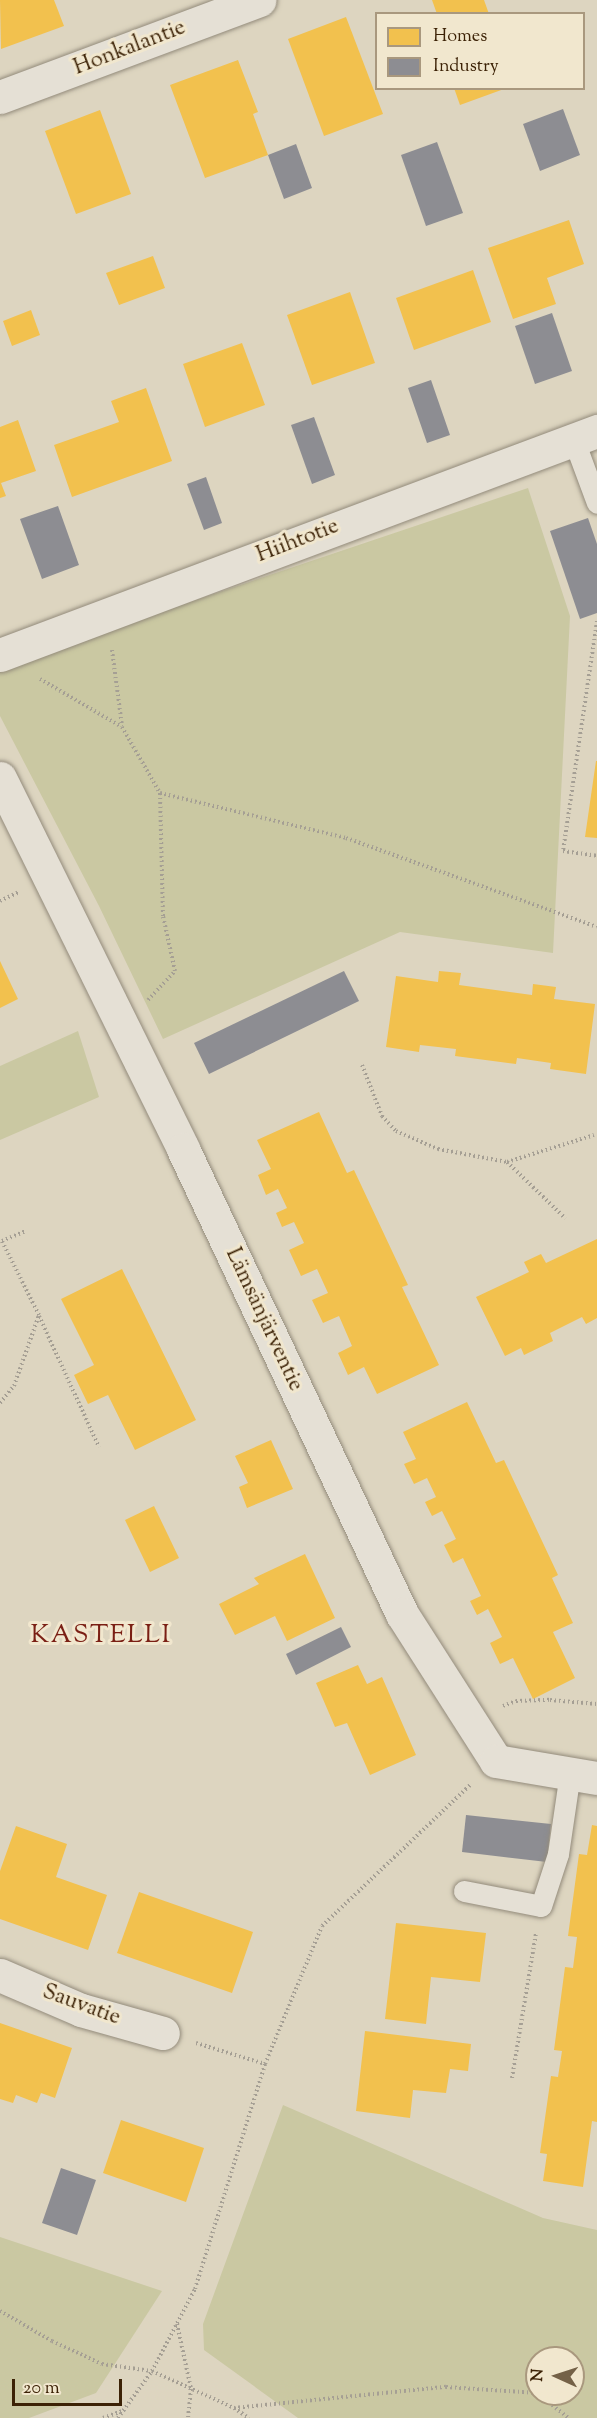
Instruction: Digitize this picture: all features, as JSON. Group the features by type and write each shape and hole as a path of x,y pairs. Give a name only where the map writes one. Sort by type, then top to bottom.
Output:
{"street":[{"name":"Honkalantie","path":"0,97 259,0"},
{"name":"Hiihtotie","path":"0,655 585,434"},
{"name":"Lämsänjärventie","path":"0,778 123,1026 402,1614 496,1761"},
{"path":"496,1761 584,1776"},
{"name":"Sauvatie","path":"0,1975 81,2010 163,2033"}],"lane":[{"path":"585,434 597,503"},
{"path":"464,1892 541,1906 584,1776"}],"path":[{"path":"107,614 122,727 160,794 163,916 175,972 123,1026"},
{"path":"597,621 562,851 597,856"},
{"path":"30,674 122,727"},
{"path":"160,794 346,838 597,927"},
{"path":"362,1065 382,1116 396,1131 438,1149 507,1162 594,1135"},
{"path":"507,1162 565,1218"},
{"path":"26,1231 1,1239 99,1447"},
{"path":"0,1403 14,1386 39,1316"},
{"path":"470,1721 516,1701 550,1700 597,1704"},
{"path":"118,2418 152,2371 195,2289 265,2064 322,1926 496,1761"},
{"path":"512,2078 541,1906"},
{"path":"163,2033 265,2064"},
{"path":"0,2311 52,2341 102,2364 152,2371 234,2408 249,2418"},
{"path":"177,2324 191,2389 189,2418"},
{"path":"234,2408 446,2387 525,2393"},
{"path":"554,2406 569,2418"},
{"path":"103,2418 123,2410"}],"shaded area":[{"path":"528,488 570,616 553,953 400,932 163,1039 99,906 0,716 0,666"},
{"path":"78,1031 99,1097 0,1140 0,1066"},
{"path":"283,2105 543,2218 597,2230 597,2418 298,2418 204,2350 203,2324"},
{"path":"0,2237 162,2291 96,2393 29,2418 0,2418"}],"building: Homes":[{"path":"0,0 54,0 64,26 1,49"},
{"path":"432,0 484,0 488,12 436,12"},
{"path":"346,17 383,114 324,136 288,39"},
{"path":"238,60 258,112 253,114 268,155 205,178 170,85"},
{"path":"455,90 501,90 460,105"},
{"path":"100,110 131,194 76,214 45,131"},
{"path":"569,220 584,264 547,278 556,304 513,319 488,248"},
{"path":"153,256 165,288 119,305 106,273"},
{"path":"473,270 491,322 414,350 396,298"},
{"path":"350,292 375,363 312,385 287,315"},
{"path":"31,310 40,335 12,346 3,321"},
{"path":"242,343 265,405 205,427 183,364"},
{"path":"146,388 172,461 72,497 54,445 119,422 111,401"},
{"path":"18,420 36,471 1,483 6,496 0,498 0,427"},
{"path":"597,761 597,838 585,837"},
{"path":"0,961 18,999 0,1008"},
{"path":"439,971 461,973 459,985 532,995 533,984 556,987 554,999 595,1004 586,1074 550,1069 551,1063 517,1058 516,1064 455,1056 456,1049 420,1045 419,1052 386,1047 396,976 438,982"},
{"path":"319,1112 347,1173 354,1170 408,1285 402,1287 439,1365 377,1394 364,1367 348,1375 338,1353 352,1346 339,1316 323,1323 312,1300 328,1293 317,1269 301,1276 289,1250 304,1243 294,1222 282,1227 276,1213 287,1208 278,1189 266,1195 258,1175 271,1169 257,1140"},
{"path":"597,1239 597,1318 586,1324 582,1317 550,1333 553,1341 524,1355 521,1348 505,1356 476,1297 529,1272 524,1262 541,1254 546,1263"},
{"path":"122,1269 196,1420 135,1450 108,1395 88,1404 74,1375 94,1365 61,1299"},
{"path":"467,1402 496,1463 504,1460 558,1575 552,1578 573,1623 553,1632 575,1678 533,1699 513,1658 500,1664 490,1643 502,1637 488,1609 477,1615 470,1601 481,1596 463,1558 453,1563 444,1545 456,1539 442,1511 432,1516 425,1502 436,1497 427,1478 414,1484 404,1464 416,1459 403,1432"},
{"path":"271,1440 293,1489 247,1508 239,1487 248,1483 235,1456"},
{"path":"154,1506 179,1558 150,1572 125,1520"},
{"path":"305,1554 335,1618 287,1641 275,1616 235,1635 219,1604 259,1584 254,1578"},
{"path":"358,1665 367,1684 382,1677 416,1755 370,1775 347,1723 335,1727 316,1683"},
{"path":"592,1825 597,1826 597,2122 592,2121 583,2187 543,2181 547,2154 540,2153 551,2076 558,2077 562,2051 554,2050 565,1967 573,1968 577,1937 568,1936 579,1854 587,1855"},
{"path":"16,1826 67,1844 56,1877 107,1895 88,1950 0,1919 0,1871"},
{"path":"139,1892 253,1932 232,1993 117,1953"},
{"path":"396,1923 486,1933 480,1982 431,1977 426,2024 385,2019"},
{"path":"0,2023 72,2048 55,2098 41,2093 37,2103 16,2095 13,2103 0,2099"},
{"path":"365,2031 471,2044 468,2071 450,2069 446,2093 413,2090 410,2118 356,2111"},
{"path":"121,2120 204,2148 186,2202 103,2173"}],"building: Industry":[{"path":"563,109 580,155 540,171 523,124"},
{"path":"437,142 463,213 426,226 401,155"},
{"path":"296,144 312,188 284,199 268,155"},
{"path":"552,313 572,371 535,384 515,326"},
{"path":"431,380 450,435 427,443 408,388"},
{"path":"314,417 335,475 312,484 291,425"},
{"path":"206,477 222,523 204,530 187,484"},
{"path":"58,506 79,565 42,579 20,519"},
{"path":"588,518 597,544 597,613 580,619 550,531"},
{"path":"344,971 359,1001 209,1074 194,1043"},
{"path":"341,1627 351,1647 296,1675 286,1654"},
{"path":"466,1815 551,1824 547,1862 462,1852"},
{"path":"61,2168 96,2180 77,2235 42,2223"}],"district":[{"name":"KASTELLI","path":"101,1636"}]}
